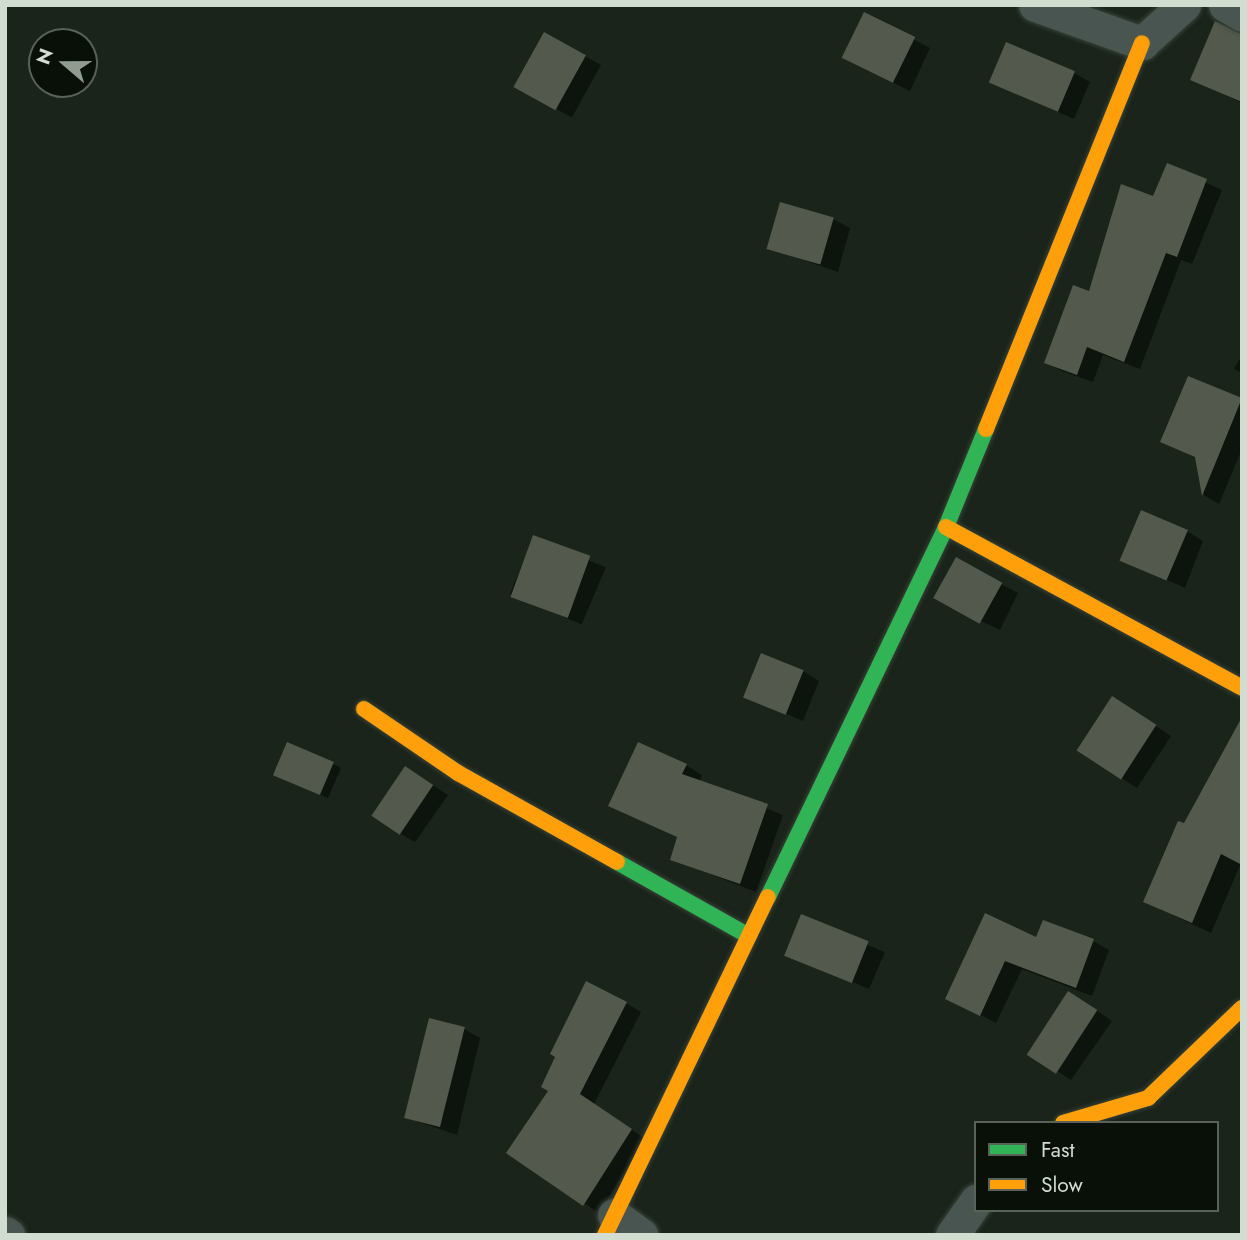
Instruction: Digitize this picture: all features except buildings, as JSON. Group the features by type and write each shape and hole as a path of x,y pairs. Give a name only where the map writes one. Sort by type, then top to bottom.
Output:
{"street":[{"path":"1035,5 1142,43"},
{"path":"642,1235 610,1225 946,527 1142,43 1184,5"},
{"path":"1225,5 1242,15"},
{"path":"946,527 1242,688"},
{"path":"364,709 458,773 749,936"},
{"path":"1070,1121 1148,1098 1242,1008"},
{"path":"952,1235 974,1204"}],"traffic: fast":[{"path":"768,897 946,527 986,429"},
{"path":"617,862 749,936"}],"traffic: slow":[{"path":"986,429 1142,43"},
{"path":"946,527 1242,688"},
{"path":"364,709 458,773 617,862"},
{"path":"605,1235 768,897"},
{"path":"1070,1121 1148,1098 1242,1008"}]}
